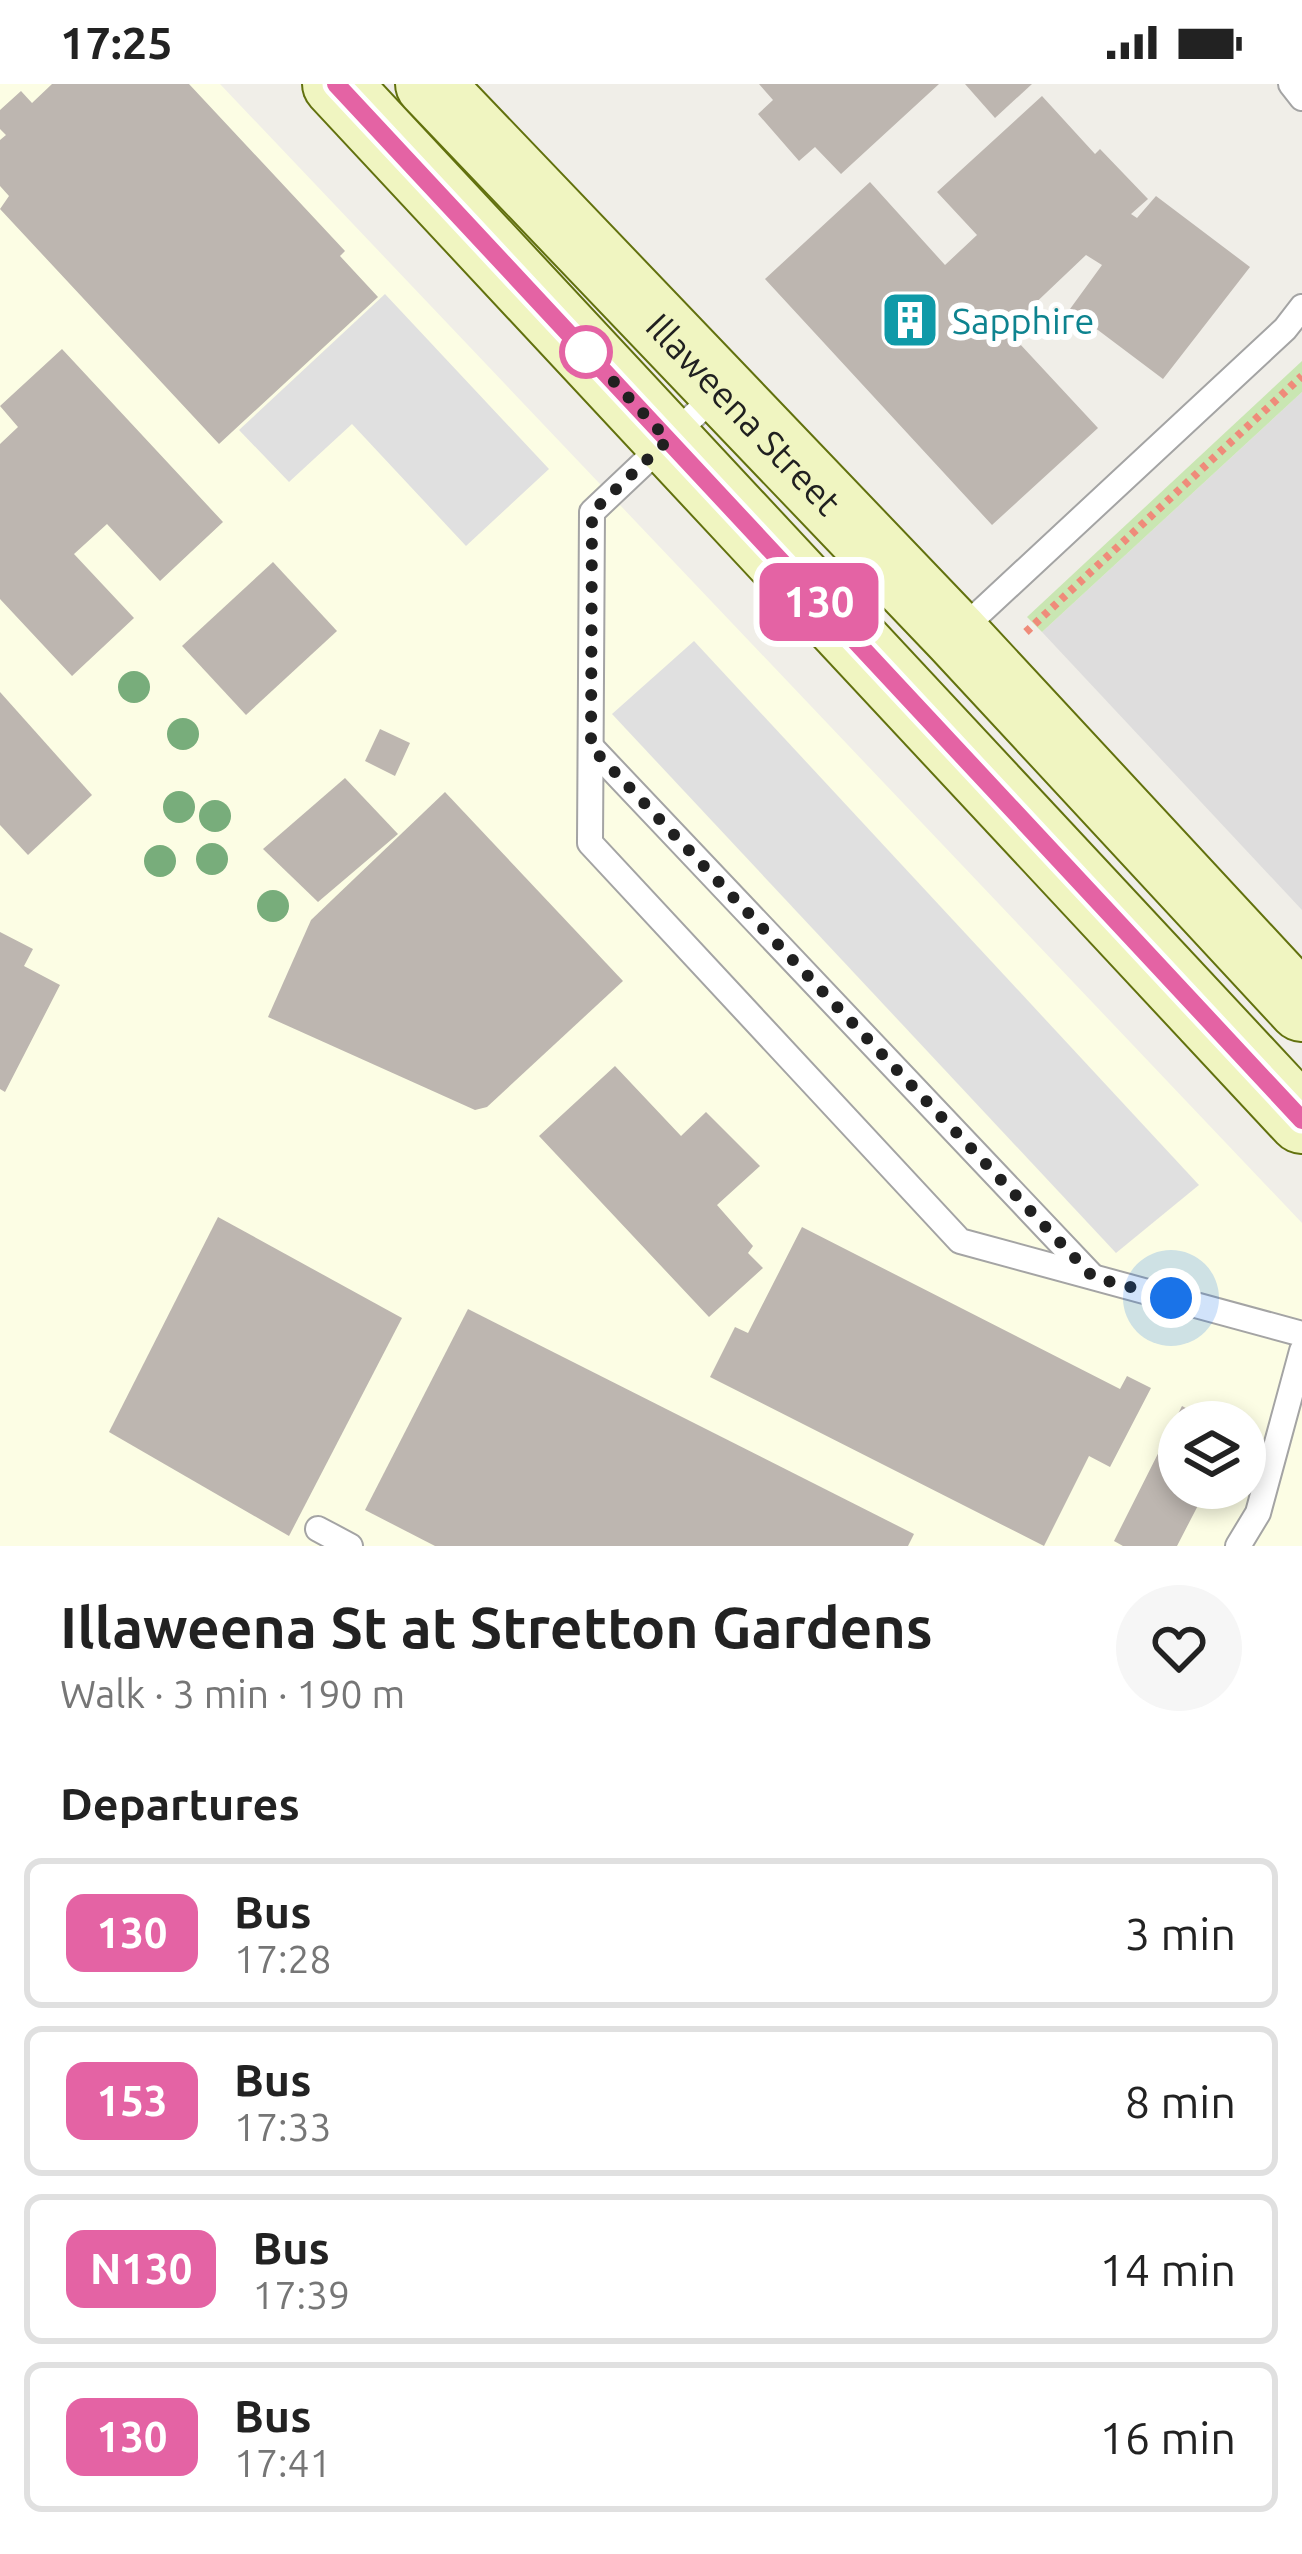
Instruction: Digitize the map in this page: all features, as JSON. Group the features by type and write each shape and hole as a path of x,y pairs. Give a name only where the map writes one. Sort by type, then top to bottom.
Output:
{"main road":[{"name":"Illaweena Street","path":"336,84 1302,1120"},
{"name":"Illaweena Street","path":"429,84 972,653 1302,1008"},
{"path":"899,688 972,653"}],"lane":[{"path":"1291,84 1302,98"},
{"path":"972,653 1302,307"},
{"path":"720,391 592,512 590,843 960,1241 1302,1334"},
{"path":"591,747 1093,1277"},
{"path":"1238,1546 1258,1513 1302,1351"},
{"path":"318,1529 350,1546"}],"path":[{"path":"972,653 1302,376"}],"shaded area":[{"path":"0,84 220,84 1302,1223 1302,1546 0,1546"},
{"path":"385,294 549,469 466,546 352,424 289,482 239,430"},
{"path":"1302,392 1302,910 1042,632"},
{"path":"694,641 1199,1185 1116,1253 612,714"}],"green space":[{"path":"1302,361 1302,392 1042,632 1027,617"}],"building":[{"path":"52,84 189,84 345,251 340,256 378,297 219,444 0,209 9,196 0,186 0,140 6,135 0,129 0,110 21,91 32,103"},
{"path":"759,84 939,84 841,174 815,147 799,161 758,114 773,100"},
{"path":"965,84 1032,84 995,118"},
{"name":"Sapphire","path":"1042,96 1095,154 1100,149 1148,199 1131,214 1137,218 1156,196 1250,267 1163,379 1070,309 1102,265 1086,255 1007,330 1098,428 992,525 765,279 870,182 945,265 977,235 937,192"},
{"path":"62,349 223,522 160,581 107,524 74,554 134,618 72,676 0,599 0,444 18,427 0,406"},
{"path":"273,562 337,631 246,715 182,646"},
{"path":"0,692 92,795 28,855 0,825"},
{"path":"380,729 410,743 395,776 365,761"},
{"path":"345,778 398,834 318,902 263,849"},
{"path":"445,792 623,981 487,1107 475,1110 268,1017 311,920"},
{"path":"0,932 33,949 24,966 60,985 5,1092 0,1089"},
{"path":"615,1066 681,1136 706,1112 760,1166 717,1205 753,1246 748,1253 763,1268 709,1317 539,1136"},
{"path":"218,1217 402,1318 289,1536 109,1432"},
{"path":"802,1227 1120,1389 1127,1376 1151,1388 1110,1467 1089,1456 1044,1546 710,1377 735,1327 748,1333"},
{"path":"468,1309 914,1534 908,1546 435,1546 365,1510"},
{"path":"1158,1454 1158,1509 1196,1509 1177,1546 1123,1546 1114,1541"}],"bus line":[{"name":"130","path":"336,84 1302,1120"}],"place":[{"name":"Sapphire","path":"910,320"}],"route":[{"path":"586,352 578,343 668,440 592,512 591,747 1093,1277 1171,1298"}]}
